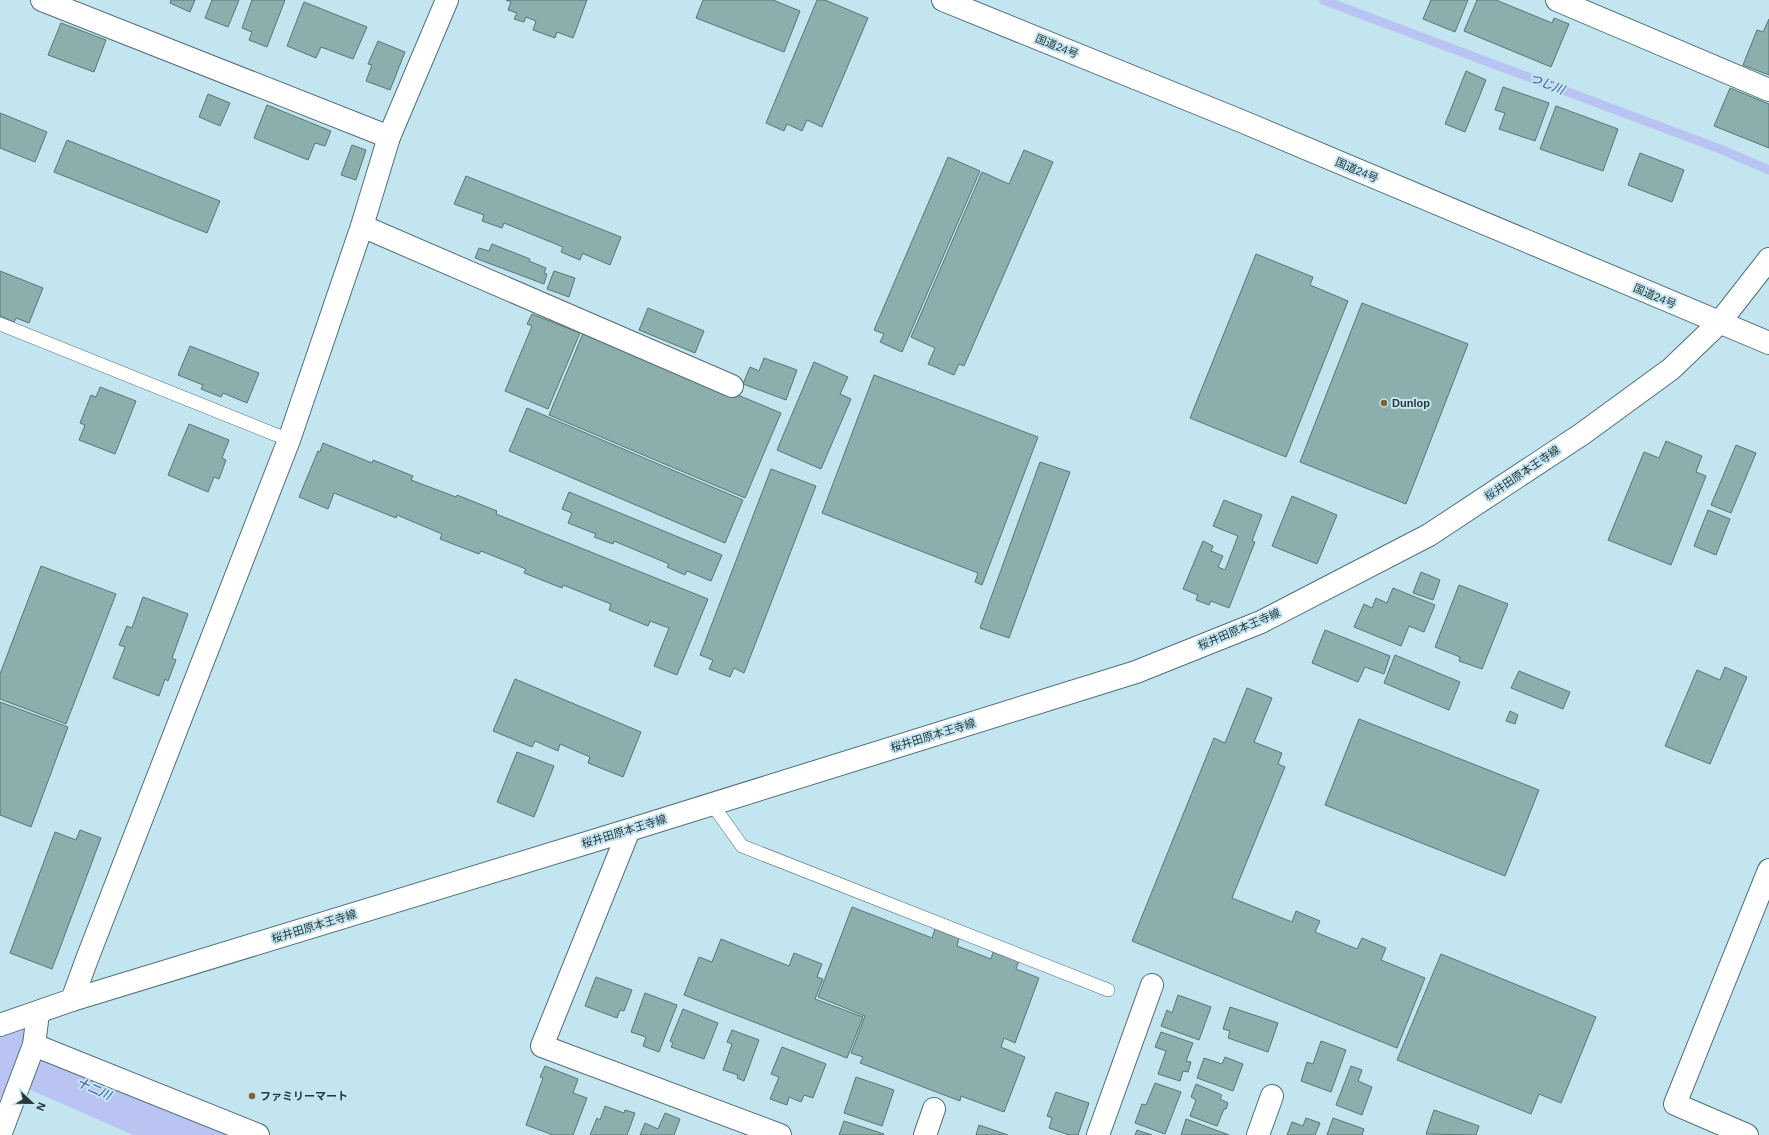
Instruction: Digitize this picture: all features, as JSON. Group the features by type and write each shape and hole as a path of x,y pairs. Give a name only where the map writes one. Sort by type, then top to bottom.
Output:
{"main road":[{"path":"42,0 389,137"},
{"path":"72,1000 289,440 362,226 389,137 447,0"},
{"name":"国道24号","path":"943,0 1241,121 1769,343"},
{"path":"1557,0 1769,90"},
{"path":"362,226 732,386"},
{"name":"桜井田原本王寺線","path":"0,1025 72,1000 628,830 1136,672 1261,622 1429,536 1582,434 1671,369 1719,323 1769,260"},
{"path":"628,830 542,1046 780,1135"},
{"path":"1747,1135 1674,1104 1769,870"},
{"path":"1098,1135 1152,985"},
{"path":"0,1135 34,1045 38,1013"},
{"path":"34,1045 258,1135"},
{"path":"1258,1135 1272,1096"},
{"path":"925,1135 934,1108"}],"lane":[{"path":"0,324 289,440"},
{"path":"712,804 742,846 1108,990"}],"building":[{"path":"171,0 195,0 190,12 170,3"},
{"path":"212,0 239,0 228,27 205,18"},
{"path":"252,0 285,0 267,47 249,40 252,32 242,28"},
{"path":"506,0 587,0 573,38 557,32 555,38 533,30 536,21 526,17 524,22 514,19 517,13 508,10 511,2"},
{"path":"703,0 773,0 800,11 784,52 696,18"},
{"path":"817,0 825,0 868,18 822,127 807,120 802,131 787,124 784,131 766,123"},
{"path":"1431,0 1468,0 1455,32 1423,19"},
{"path":"1477,0 1496,0 1552,23 1554,18 1569,24 1551,67 1464,31"},
{"path":"304,2 367,27 353,59 321,47 316,58 287,46"},
{"path":"1769,19 1769,75 1743,65 1757,30 1763,32"},
{"path":"61,23 106,40 94,72 48,55"},
{"path":"378,41 405,52 390,90 366,81 372,65 368,64"},
{"path":"1466,71 1486,80 1465,132 1445,124"},
{"path":"1503,87 1549,103 1535,141 1499,129 1505,113 1495,110"},
{"path":"1730,88 1769,104 1769,148 1714,126"},
{"path":"208,94 230,103 220,126 199,117"},
{"path":"267,105 331,131 325,146 315,143 308,160 254,138"},
{"path":"1556,106 1618,129 1603,171 1540,149"},
{"path":"0,113 47,132 35,162 0,148"},
{"path":"67,140 220,201 207,233 54,172"},
{"path":"352,145 366,150 356,180 341,175"},
{"path":"1024,150 1053,162 964,366 959,364 954,375 928,364 935,348 911,337 982,172 1009,184"},
{"path":"1640,153 1684,170 1672,202 1628,185"},
{"path":"948,157 980,171 902,352 880,342 884,334 874,330"},
{"path":"466,176 621,237 610,265 584,254 582,254 580,260 561,252 563,247 504,223 502,228 482,221 484,215 454,204"},
{"path":"492,244 530,259 529,261 546,268 544,273 547,274 544,284 475,258 479,248 489,251"},
{"path":"1256,254 1313,277 1310,285 1348,301 1286,457 1190,418"},
{"path":"0,271 43,288 29,323 16,318 14,322 0,316"},
{"path":"554,271 575,278 569,297 547,289"},
{"name":"Dunlop","path":"1362,303 1468,344 1406,504 1300,462"},
{"path":"648,308 704,331 695,353 639,330"},
{"path":"532,314 580,333 548,409 505,391 532,326 527,324"},
{"path":"584,331 781,413 745,498 549,415"},
{"path":"190,346 259,373 247,403 223,393 221,397 201,389 203,385 178,375"},
{"path":"764,358 797,370 786,400 743,384 750,367 759,371"},
{"path":"814,362 848,377 840,394 851,399 821,469 777,450"},
{"path":"874,375 1038,437 982,585 975,582 978,573 822,513"},
{"path":"100,387 136,401 115,454 79,440 85,425 80,423 91,395 96,397"},
{"path":"527,408 743,500 725,543 509,451"},
{"path":"189,424 229,440 222,458 226,460 219,479 214,477 208,492 168,475"},
{"path":"1666,441 1702,456 1696,472 1706,476 1671,565 1608,540 1644,452 1659,458"},
{"path":"323,443 372,463 373,460 413,476 411,480 456,497 457,495 497,511 496,514 708,599 677,675 654,666 669,628 650,621 648,626 609,610 611,604 563,585 562,588 524,573 526,569 481,551 479,554 440,539 442,534 397,515 396,518 334,493 328,509 299,497 318,451 320,452"},
{"path":"1736,445 1756,453 1731,513 1711,505"},
{"path":"1040,462 1070,472 1009,638 980,628"},
{"path":"771,469 816,486 744,673 734,668 730,677 709,669 713,660 700,655"},
{"path":"569,492 722,555 711,581 687,571 685,575 667,567 669,564 614,541 613,544 594,537 596,534 568,523 572,513 562,509"},
{"path":"1292,496 1337,515 1317,564 1272,546"},
{"path":"1224,500 1262,515 1252,541 1255,542 1229,608 1211,601 1209,605 1196,600 1198,595 1183,589 1203,541 1213,546 1211,551 1223,556 1218,567 1225,570 1238,536 1213,526"},
{"path":"1708,510 1730,519 1716,555 1694,546"},
{"path":"41,566 116,594 66,724 0,699 0,674"},
{"path":"1421,572 1440,580 1433,600 1413,593"},
{"path":"1459,585 1508,604 1482,669 1459,661 1460,657 1435,647"},
{"path":"1393,588 1435,605 1424,632 1409,626 1401,646 1354,627 1364,604 1372,608 1376,598 1387,603"},
{"path":"143,597 188,614 172,658 176,660 168,681 165,679 159,696 113,678 125,647 119,645 127,626 132,628"},
{"path":"1325,630 1390,656 1384,674 1365,667 1358,682 1312,663"},
{"path":"1395,655 1460,682 1449,710 1384,683"},
{"path":"1725,667 1747,677 1710,764 1665,746 1697,670 1720,680"},
{"path":"1519,671 1570,692 1563,709 1511,688"},
{"path":"515,679 641,732 623,777 588,763 590,757 560,744 558,751 535,741 532,747 493,731"},
{"path":"1247,688 1272,698 1254,742 1282,753 1278,764 1285,767 1232,898 1292,922 1296,911 1320,921 1315,932 1357,949 1362,938 1386,948 1381,960 1425,978 1397,1048 1132,941 1214,738 1225,743"},
{"path":"0,702 68,727 31,827 0,815"},
{"path":"1510,711 1518,715 1515,724 1506,721"},
{"path":"1359,719 1539,790 1505,876 1325,805"},
{"path":"517,752 554,766 534,817 497,802"},
{"path":"80,830 101,838 52,969 10,953 55,832 76,840"},
{"path":"852,907 932,938 935,929 959,938 957,946 991,959 993,952 1019,961 1016,969 1039,978 1015,1043 1004,1038 1001,1047 1025,1057 1004,1112 961,1096 960,1101 860,1063 863,1057 851,1053 865,1016 818,997"},
{"path":"721,939 789,966 794,953 822,964 817,977 823,979 815,999 863,1017 847,1058 684,995 699,957 712,962"},
{"path":"1441,954 1596,1017 1561,1103 1539,1094 1531,1114 1397,1060"},
{"path":"596,977 632,990 624,1011 620,1010 617,1018 585,1006"},
{"path":"645,993 677,1005 659,1052 643,1046 646,1037 631,1032"},
{"path":"1178,995 1211,1007 1199,1040 1161,1026 1167,1010 1172,1013"},
{"path":"1230,1007 1278,1023 1268,1052 1228,1038 1230,1031 1223,1029"},
{"path":"683,1009 718,1023 704,1059 671,1047 673,1043 670,1041"},
{"path":"732,1030 759,1040 744,1081 737,1078 738,1075 723,1070 732,1044 727,1042"},
{"path":"1161,1032 1193,1043 1186,1061 1191,1062 1188,1072 1183,1071 1180,1081 1158,1074 1166,1051 1155,1047"},
{"path":"1321,1041 1346,1050 1331,1092 1301,1081 1307,1062 1313,1064"},
{"path":"782,1047 826,1064 813,1098 804,1095 801,1102 789,1097 787,1105 770,1099 779,1077 771,1074"},
{"path":"1225,1057 1243,1064 1233,1091 1197,1078 1204,1058 1222,1064"},
{"path":"545,1066 578,1079 573,1093 587,1098 573,1135 553,1135 526,1125 543,1078 540,1077"},
{"path":"1351,1066 1362,1070 1358,1081 1372,1087 1362,1115 1336,1105"},
{"path":"856,1077 894,1090 882,1126 844,1113"},
{"path":"1155,1083 1181,1092 1165,1134 1135,1123 1142,1104 1146,1105"},
{"path":"1196,1084 1222,1095 1220,1099 1228,1103 1217,1126 1190,1116 1196,1100 1191,1097"},
{"path":"1056,1092 1089,1103 1078,1135 1069,1135 1049,1128 1052,1118 1047,1116"},
{"path":"605,1106 624,1113 625,1110 635,1113 627,1135 590,1135 597,1118 600,1120"},
{"path":"1434,1110 1479,1126 1476,1135 1426,1134"},
{"path":"665,1113 680,1119 674,1135 640,1135 645,1123 658,1129"},
{"path":"1306,1118 1320,1123 1315,1135 1287,1135 1292,1122 1303,1126"},
{"path":"1333,1118 1364,1129 1362,1135 1327,1135"},
{"path":"1186,1119 1229,1135 1181,1135"},
{"path":"844,1121 884,1134 839,1135"},
{"path":"979,1125 1008,1135 976,1135"},
{"path":"1137,1130 1152,1135 1135,1135"}],"waterway":[{"name":"つじ川","path":"1323,0 1720,149 1769,170"},
{"path":"0,1048 8,1051"},
{"name":"十二川","path":"0,1071 8,1051 199,1135"}],"place":[{"name":"Dunlop","path":"1384,403"},
{"name":"ファミリーマート","path":"252,1096"}]}
